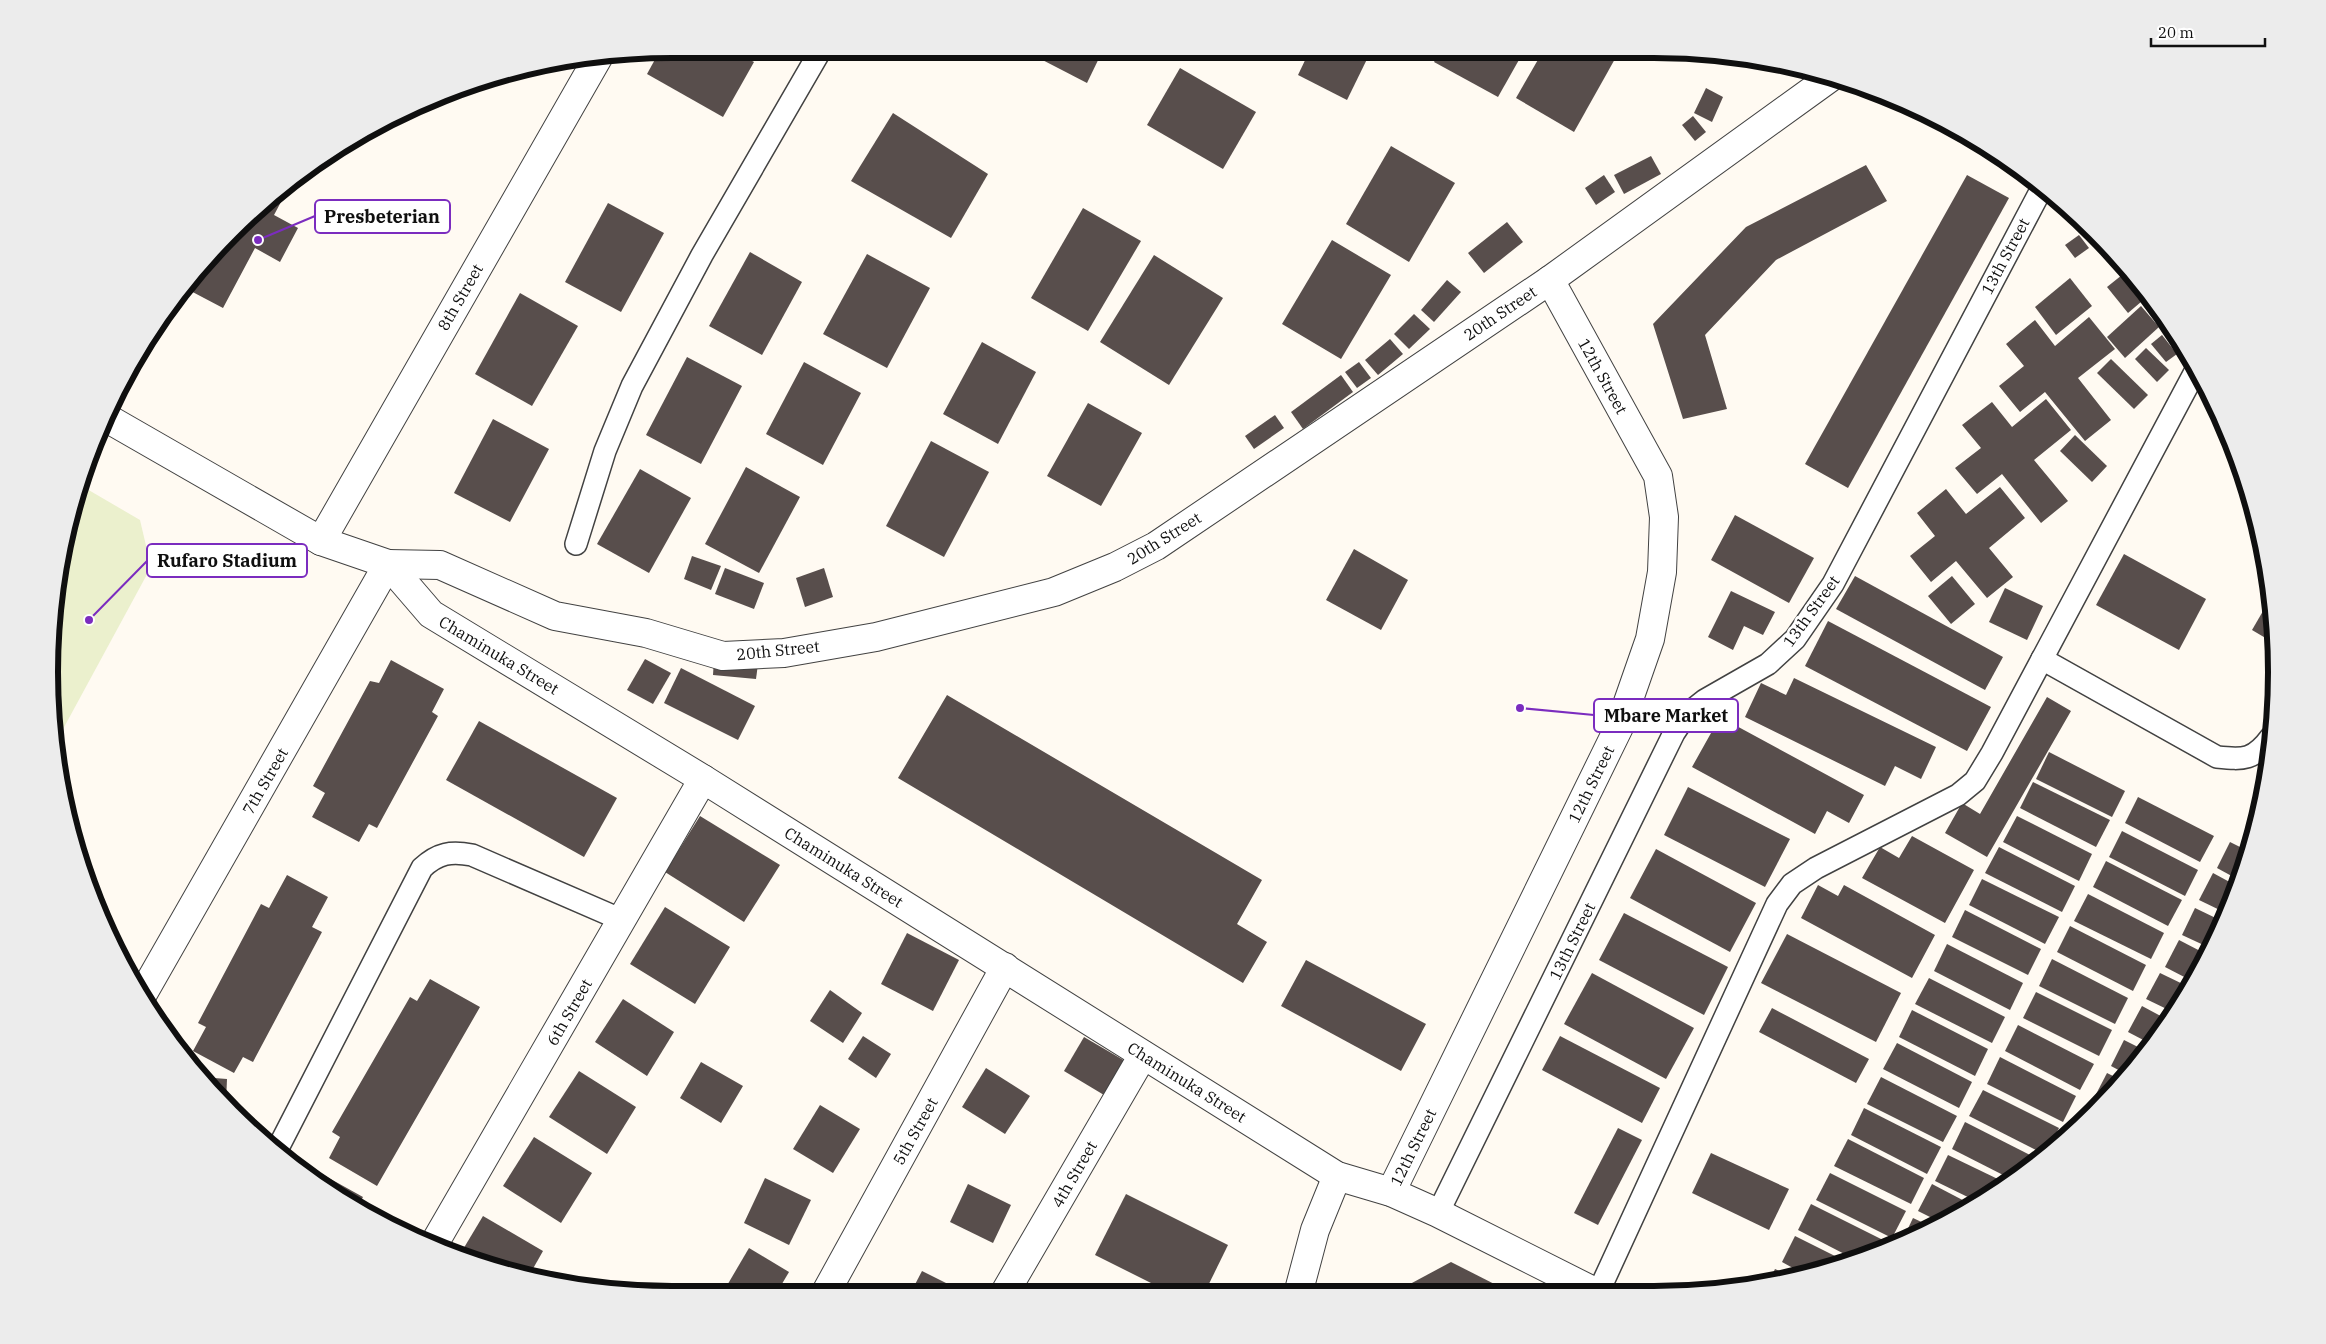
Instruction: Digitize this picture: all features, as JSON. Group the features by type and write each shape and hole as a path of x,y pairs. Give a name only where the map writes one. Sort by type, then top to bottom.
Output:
{"street":[{"name":"8th Street","path":"321,541 595,63"},
{"name":"20th Street","path":"388,564 440,565 556,616 646,633 723,656 784,653 876,638 1054,592 1116,567 1156,546 1550,280 1825,82"},
{"name":"12th Street","path":"1391,1192 1620,725 1650,639 1661,582 1664,517 1658,476 1550,280"},
{"path":"111,421 321,541 388,564"},
{"name":"Chaminuka Street","path":"388,564 431,614 703,779 1336,1176 1391,1192 1438,1213 1582,1286"},
{"name":"7th Street","path":"146,988 388,564"},
{"name":"6th Street","path":"436,1240 703,779"},
{"name":"5th Street","path":"828,1286 1005,967"},
{"name":"4th Street","path":"1009,1286 1144,1055"},
{"path":"1300,1286 1315,1230 1336,1176"}],"lane":[{"path":"576,544 605,452 632,386 702,255 816,58"},
{"name":"13th Street","path":"1438,1213 1674,733 1686,715 1704,700 1768,664 1795,639 1833,584 2039,193"},
{"path":"1602,1286 1777,904 1792,884 1816,868 1958,795 1974,781 1992,753 2192,377"},
{"path":"2042,660 2217,757 2241,760 2258,753 2264,746"},
{"path":"280,1145 422,868 434,858 444,853 457,852 472,855 622,920"}],"green space":[{"path":"86,488 140,520 151,567 61,733 58,672 63,592 69,552"}],"building":[{"path":"656,58 746,58 754,62 723,117 647,74"},
{"path":"1039,58 1099,58 1087,83"},
{"path":"1306,58 1368,58 1347,100 1298,75"},
{"path":"1436,58 1520,58 1498,97 1434,62"},
{"path":"1539,58 1616,58 1574,132 1516,98"},
{"path":"1180,68 1256,112 1223,169 1147,125"},
{"path":"1706,88 1723,97 1712,122 1694,113"},
{"path":"893,113 988,174 951,238 851,181"},
{"path":"1693,116 1706,132 1695,141 1682,125"},
{"path":"1391,146 1455,183 1409,262 1346,224"},
{"path":"1651,156 1661,174 1624,194 1614,175"},
{"path":"1866,165 1887,201 1776,260 1705,335 1727,409 1683,419 1653,324 1746,227"},
{"path":"1604,175 1615,192 1596,205 1585,188"},
{"path":"1967,175 2009,198 1848,488 1805,464"},
{"path":"284,195 274,215 298,228 280,262 255,248 223,308 190,291 237,237"},
{"path":"608,203 664,233 621,312 565,282"},
{"path":"1083,208 1141,241 1088,331 1031,298"},
{"path":"1507,222 1523,242 1484,273 1468,253"},
{"path":"2079,235 2089,248 2075,258 2065,245"},
{"path":"1332,240 1391,275 1341,359 1282,324"},
{"path":"750,252 802,282 762,355 709,326"},
{"path":"867,254 930,288 887,368 823,334"},
{"path":"1154,255 1223,298 1169,385 1100,342"},
{"path":"2122,275 2143,300 2128,313 2107,287"},
{"path":"2070,278 2092,306 2056,335 2035,307"},
{"path":"1447,280 1461,292 1434,322 1421,310"},
{"path":"520,293 578,326 532,406 475,374"},
{"path":"2141,306 2159,327 2125,358 2107,337"},
{"path":"1414,314 1430,329 1409,349 1394,334"},
{"path":"2089,317 2115,349 2078,378 2111,420 2085,441 2045,392 2020,412 1999,386 2024,366 2006,344 2035,320 2055,346"},
{"path":"2162,335 2177,354 2166,362 2151,344"},
{"path":"1390,339 1403,354 1378,375 1365,360"},
{"path":"982,342 1036,372 998,444 943,414"},
{"path":"2146,348 2169,370 2157,382 2135,359"},
{"path":"687,357 742,386 701,464 646,435"},
{"path":"2111,359 2148,395 2134,409 2097,373"},
{"path":"804,362 861,393 823,465 766,434"},
{"path":"1359,362 1371,378 1357,388 1345,372"},
{"path":"1341,375 1353,392 1303,429 1291,412"},
{"path":"2046,399 2071,430 2034,460 2068,501 2041,523 2002,474 1977,494 1955,468 1981,448 1962,425 1992,402 2012,427"},
{"path":"1088,403 1142,433 1101,506 1047,476"},
{"path":"1275,415 1284,428 1254,449 1245,436"},
{"path":"493,419 549,449 510,522 454,493"},
{"path":"2075,435 2107,466 2092,482 2060,451"},
{"path":"931,441 989,472 944,557 886,526"},
{"path":"746,467 800,497 759,573 705,544"},
{"path":"640,469 691,498 649,573 597,544"},
{"path":"2000,487 2025,518 1989,548 2013,577 1987,598 1956,561 1931,582 1910,556 1935,536 1917,513 1946,489 1966,514"},
{"path":"1735,515 1814,558 1789,603 1711,560"},
{"path":"1354,549 1408,580 1381,630 1326,600"},
{"path":"2124,554 2206,599 2179,650 2096,605"},
{"path":"692,556 721,566 711,590 684,579"},
{"path":"725,568 764,583 754,609 715,594"},
{"path":"824,568 833,597 805,607 796,578"},
{"path":"1855,576 2003,657 1985,690 1836,609"},
{"path":"1952,576 1975,604 1951,624 1928,596"},
{"path":"2005,588 2043,606 2027,640 1989,622"},
{"path":"1731,591 1775,612 1763,635 1744,626 1733,650 1708,637"},
{"path":"2265,608 2267,639 2252,630"},
{"path":"1828,621 1991,707 1967,751 1805,666"},
{"path":"645,659 671,673 653,704 627,690"},
{"path":"391,660 444,689 432,712 438,716 377,828 369,824 359,842 312,817 325,793 313,786 370,681 379,683"},
{"path":"714,660 758,664 756,679 713,675"},
{"path":"681,668 755,706 738,740 664,703"},
{"path":"1794,678 1936,747 1921,779 1895,766 1885,786 1745,717 1761,683 1786,695"},
{"path":"947,695 1262,880 1237,924 1267,942 1243,983 898,778"},
{"path":"2047,697 2071,711 1987,857 1945,833 1962,803 1980,814"},
{"path":"1720,717 1864,795 1849,823 1827,811 1815,834 1692,767"},
{"path":"479,721 617,798 584,857 446,780"},
{"path":"2049,752 2125,791 2112,817 2036,779"},
{"path":"2033,782 2110,820 2096,847 2020,808"},
{"path":"1688,787 1790,839 1765,887 1664,835"},
{"path":"2138,797 2214,836 2200,862 2125,823"},
{"path":"700,816 780,865 744,922 665,872"},
{"path":"2017,816 2092,854 2079,881 2003,842"},
{"path":"2122,831 2198,870 2185,896 2109,857"},
{"path":"1912,836 1974,870 1945,923 1862,878 1880,847 1899,858"},
{"path":"2230,842 2243,848 2233,877 2217,868"},
{"path":"1999,847 2075,886 2062,912 1985,873"},
{"path":"1656,849 1756,903 1730,952 1630,898"},
{"path":"2106,861 2182,900 2168,926 2093,887"},
{"path":"2213,873 2231,883 2220,910 2199,900"},
{"path":"287,875 328,897 312,927 322,932 253,1062 243,1057 234,1073 193,1051 206,1027 198,1023 261,904 269,908"},
{"path":"1982,879 2059,917 2045,944 1969,905"},
{"path":"1818,885 1838,896 1844,885 1935,935 1912,978 1801,918"},
{"path":"2088,894 2164,933 2151,959 2074,921"},
{"path":"665,907 730,947 695,1004 630,964"},
{"path":"2195,908 2217,918 2204,945 2182,935"},
{"path":"1965,910 2041,949 2028,975 1952,937"},
{"path":"1624,913 1728,967 1704,1015 1599,960"},
{"path":"2070,926 2146,965 2133,991 2057,952"},
{"path":"907,933 959,960 933,1011 881,984"},
{"path":"1787,934 1901,993 1876,1042 1761,983"},
{"path":"2179,940 2201,951 2186,978 2165,967"},
{"path":"1947,944 2023,983 2010,1010 1934,971"},
{"path":"2052,959 2128,998 2115,1024 2039,986"},
{"path":"1306,960 1426,1024 1401,1071 1281,1006"},
{"path":"1592,973 1694,1028 1666,1079 1564,1024"},
{"path":"2160,973 2183,984 2167,1009 2146,999"},
{"path":"1929,978 2005,1017 1992,1043 1915,1004"},
{"path":"430,979 480,1007 377,1186 329,1158 340,1137 332,1132 410,997 417,1001"},
{"path":"830,990 862,1013 843,1043 810,1021"},
{"path":"2036,992 2112,1030 2099,1056 2023,1018"},
{"path":"623,999 674,1032 647,1076 595,1042"},
{"path":"2142,1006 2162,1017 2145,1041 2128,1032"},
{"path":"1772,1008 1869,1059 1856,1083 1759,1032"},
{"path":"1912,1010 1988,1049 1975,1076 1899,1037"},
{"path":"2018,1025 2094,1064 2080,1090 2005,1051"},
{"path":"863,1036 891,1054 876,1078 848,1059"},
{"path":"1560,1036 1660,1088 1642,1123 1542,1070"},
{"path":"1084,1037 1125,1061 1104,1095 1064,1071"},
{"path":"2124,1040 2140,1048 2121,1071 2111,1066"},
{"path":"1897,1043 1972,1082 1959,1108 1883,1069"},
{"path":"2000,1057 2076,1096 2063,1122 1987,1084"},
{"path":"701,1062 743,1086 721,1123 680,1098"},
{"path":"986,1068 1030,1096 1005,1134 962,1107"},
{"path":"579,1071 636,1107 607,1154 549,1117"},
{"path":"2107,1073 2116,1077 2095,1101 2093,1100"},
{"path":"1881,1077 1957,1116 1943,1142 1867,1104"},
{"path":"211,1078 227,1079 226,1095"},
{"path":"1983,1090 2059,1128 2054,1138 2038,1151 1969,1116"},
{"path":"820,1105 860,1129 833,1173 793,1149"},
{"path":"1864,1108 1941,1147 1927,1174 1851,1135"},
{"path":"1965,1122 2033,1156 2005,1176 1952,1149"},
{"path":"1618,1128 1642,1140 1598,1225 1574,1213"},
{"path":"534,1137 592,1173 561,1223 503,1186"},
{"path":"1848,1139 1924,1178 1911,1204 1834,1166"},
{"path":"1711,1153 1789,1189 1769,1230 1692,1193"},
{"path":"1948,1155 2000,1180 1970,1198 1935,1181"},
{"path":"318,1172 363,1197 361,1201 331,1183 317,1173"},
{"path":"1830,1173 1906,1211 1892,1238 1816,1200"},
{"path":"765,1178 811,1200 789,1245 744,1223"},
{"path":"968,1184 1011,1205 993,1243 950,1222"},
{"path":"1932,1184 1965,1201 1934,1219 1918,1211"},
{"path":"1126,1194 1228,1245 1208,1286 1157,1286 1095,1255"},
{"path":"1811,1204 1886,1241 1847,1255 1798,1230"},
{"path":"483,1216 543,1251 532,1270 463,1250"},
{"path":"1913,1218 1925,1224 1906,1232"},
{"path":"1795,1236 1839,1258 1796,1270 1782,1262"},
{"path":"749,1248 789,1272 781,1286 727,1286"},
{"path":"1451,1262 1498,1286 1406,1286"},
{"path":"1775,1269 1783,1273 1774,1275 1772,1275"},
{"path":"922,1271 952,1286 914,1286"}],"place":[{"name":"Presbeterian","path":"258,240"},
{"name":"Rufaro Stadium","path":"89,620"},
{"name":"Mbare Market","path":"1520,708"}]}
